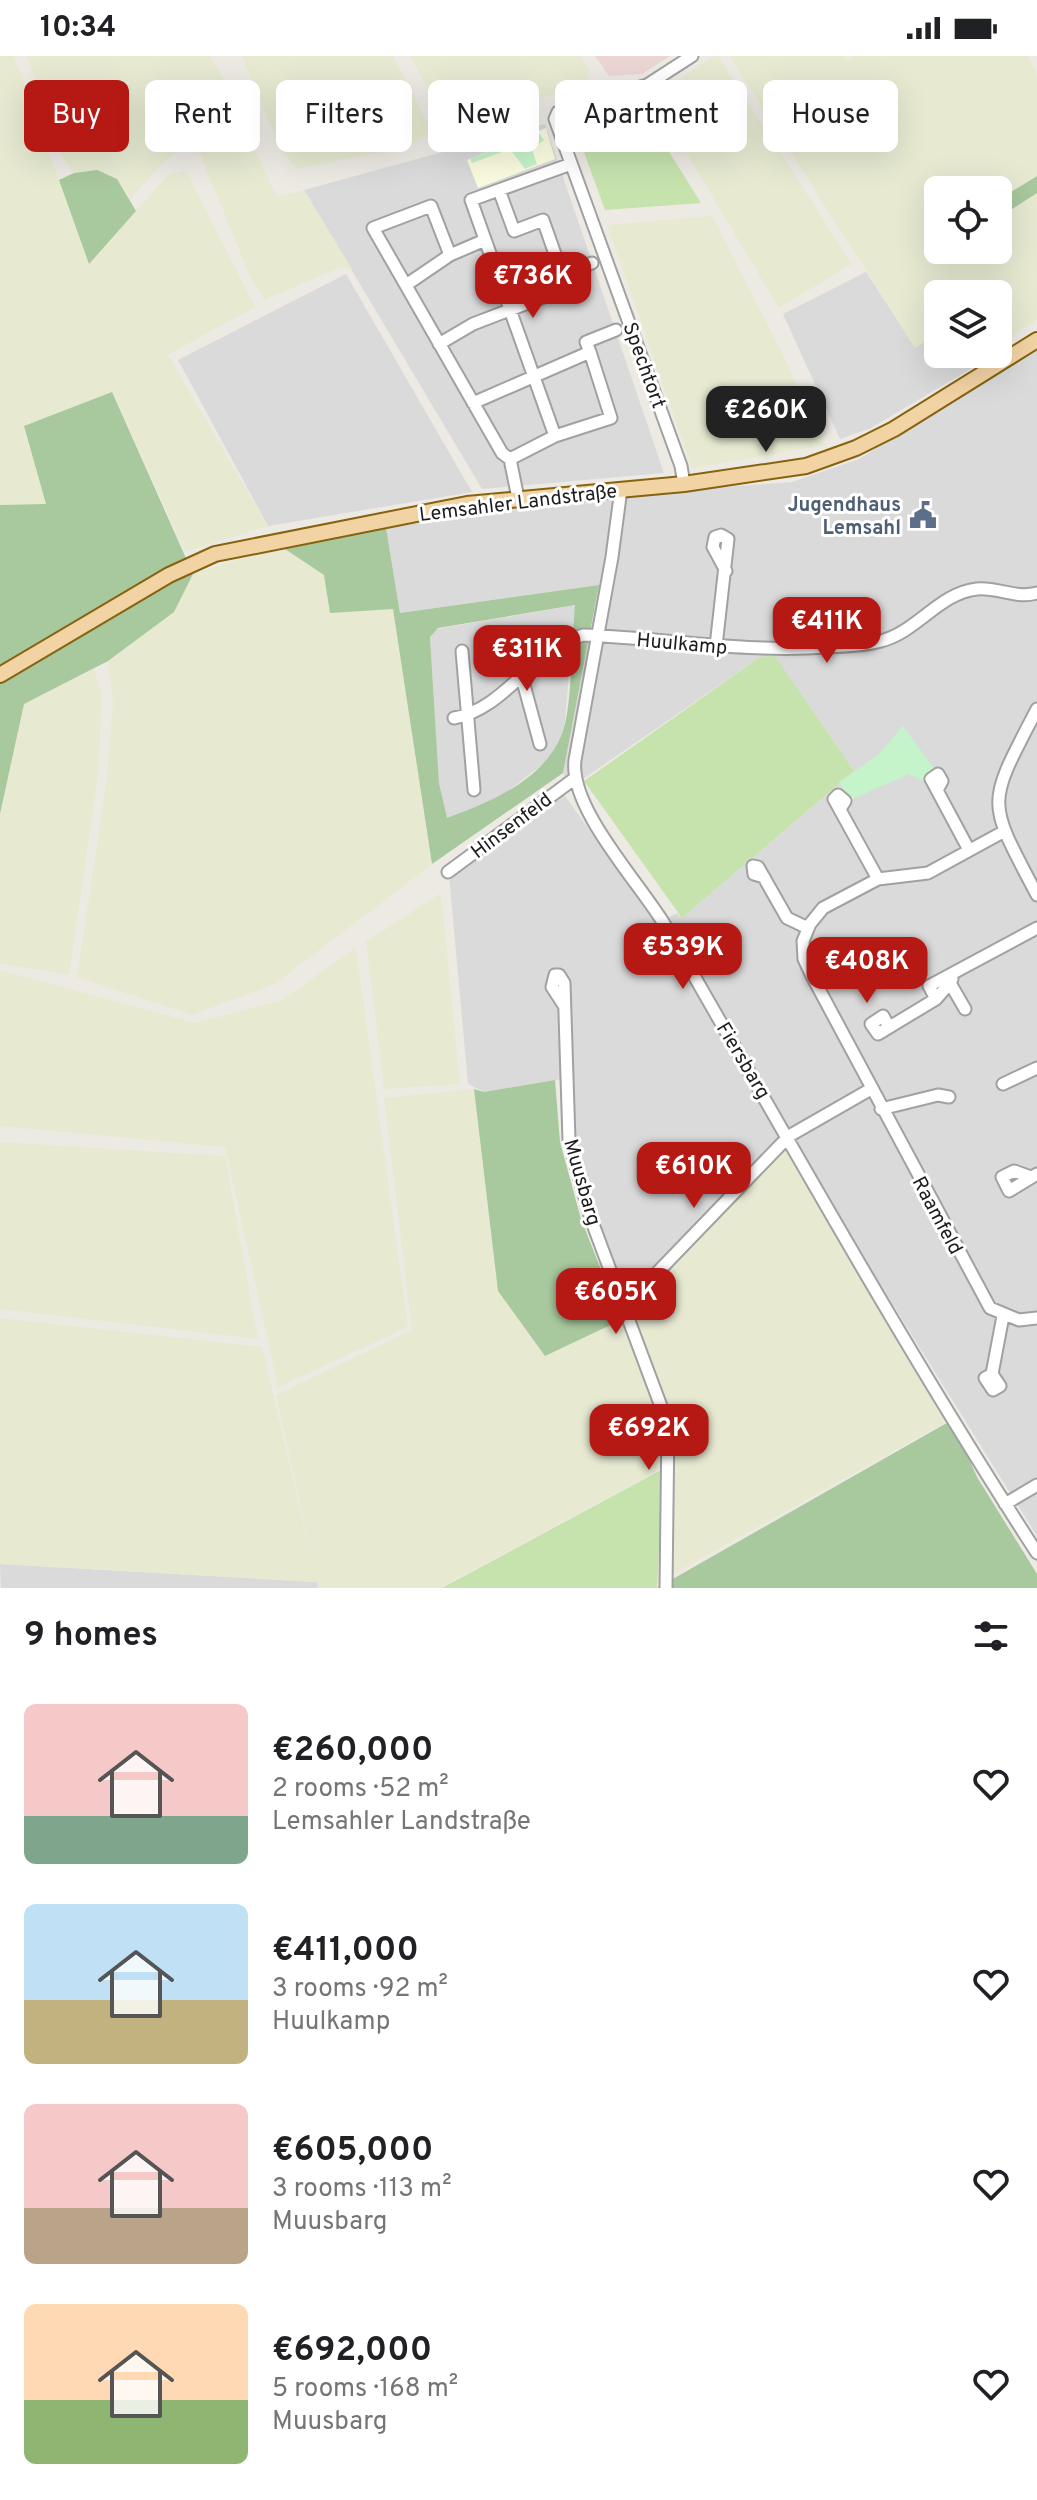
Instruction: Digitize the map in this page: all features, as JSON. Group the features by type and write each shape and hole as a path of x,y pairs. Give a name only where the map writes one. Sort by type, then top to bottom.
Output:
{"main road":[{"name":"Lemsahler Landstraße","path":"0,675 169,575 215,554 429,510 518,498 684,484 782,471 839,456 894,429 1037,340"}],"street":[{"name":"Spechtort","path":"684,484 676,451 555,119 558,112 647,85 692,56"},
{"path":"555,436 471,200 571,164"},
{"path":"439,344 473,324 567,288 543,220 514,231 499,190"},
{"path":"450,255 431,206 373,228 502,453 510,459 518,498"},
{"path":"406,285 450,255 485,240"},
{"path":"562,275 592,263"},
{"path":"510,459 555,436 611,418 586,342 616,330"},
{"path":"473,403 590,352"},
{"path":"574,779 621,489"},
{"path":"716,646 726,571"},
{"name":"Huulkamp","path":"467,715 486,705 553,646 583,635 774,650 867,644 884,641 912,626 951,598 978,589 1023,597 1037,593"},
{"path":"462,651 474,790"},
{"path":"521,674 540,744"},
{"path":"1037,709 1000,782 998,813 1003,832 1037,895"},
{"path":"454,718 467,715"},
{"name":"Hinsenfeld","path":"448,872 574,779"},
{"name":"Fiersbarg","path":"574,779 582,803 655,909 952,1420 1037,1553"},
{"path":"937,790 969,850"},
{"path":"840,809 878,879"},
{"path":"764,877 787,918 808,928 823,908 878,879 922,875 1003,832"},
{"name":"Raamfeld","path":"808,928 803,947 805,963 970,1275 990,1308 1003,1316"},
{"path":"889,1027 936,999 929,986 952,978 1037,928"},
{"path":"952,978 965,1009"},
{"name":"Muusbarg","path":"563,1004 569,1140 591,1219 668,1425 666,1588"},
{"path":"1003,1084 1037,1068"},
{"path":"624,1307 789,1136 871,1089"},
{"path":"881,1109 938,1095 949,1097"},
{"path":"992,1374 1003,1316 1019,1320 1037,1318"},
{"path":"1005,1504 1037,1485"}],"shaded area":[{"path":"0,56 14,56 24,84 24,152 49,152 89,263 168,175 186,171 255,307 168,355 268,526 185,552 112,392 46,504 0,505"},
{"path":"27,56 210,56 224,80 145,80 145,152 177,152 130,198 117,179 97,170 74,173 61,152 129,152 129,80 36,80"},
{"path":"242,56 393,56 405,80 276,80 276,138 260,99 260,80 252,80"},
{"path":"410,56 580,56 589,70 587,80 555,80 555,94 539,98 539,80 428,80 428,89"},
{"path":"595,56 670,56 642,74 609,76"},
{"path":"713,56 718,56 733,80 678,80"},
{"path":"730,56 843,56 848,61 853,56 1028,56 1037,77 1037,176 1012,191 1012,176 924,176 924,264 1012,264 1012,209 1037,193 1037,319 1012,336 1012,280 924,280 924,342 915,348 791,152 898,152 898,80 763,80 763,108"},
{"path":"412,93 428,124 428,134 412,143"},
{"path":"747,101 763,126 763,152 780,152 852,264 779,308 686,152 747,152"},
{"path":"545,124 664,473 482,489 304,190 443,152 539,152 539,126"},
{"path":"546,128 555,159 478,188 467,160 487,152 539,152 539,131"},
{"path":"199,152 256,152 277,197 304,190 352,269 340,268 264,300 248,272"},
{"path":"283,152 380,152 297,169"},
{"path":"712,216 825,445 692,468 607,225"},
{"path":"866,272 915,347 924,342 924,368 972,368 871,428 840,439 783,314"},
{"path":"346,274 472,492 268,526 178,360"},
{"path":"1037,348 1037,1536 791,1141 628,1313 591,1218 573,1140 568,1078 484,1092 468,1084 449,875 563,793 656,924 677,913 682,918 854,771 775,657 760,657 570,788 563,773 599,585 400,613 386,528 592,497 792,482 859,459 1005,368 1012,368 1012,364"},
{"path":"282,546 324,575 393,609 432,864 275,984 192,1015 77,977 107,777 113,702 108,661 174,612 193,574"},
{"path":"575,605 564,732 548,760 497,800 446,819 439,783 430,637 437,629"},
{"path":"94,669 102,695 98,777 69,975 0,963 0,814 24,704"},
{"path":"441,893 460,1084 384,1089 366,942"},
{"path":"356,948 408,1327 278,1387 225,1147 0,1126 0,970 195,1023 280,1001"},
{"path":"474,1089 498,1291 545,1356 621,1320 660,1421 663,1468 440,1588 319,1588 317,1582 0,1564 0,1318 262,1347 315,1573 276,1395 412,1330 384,1098"},
{"path":"791,1140 946,1422 666,1578 676,1431 628,1313"},
{"path":"0,1142 225,1156 258,1339 0,1309"},
{"path":"0,1564 317,1582 318,1588 1,1588"}],"green space":[{"path":"488,152 502,152 472,163 470,159"},
{"path":"512,152 533,152 537,164 525,169"},
{"path":"584,152 669,152 701,203 605,210"},
{"path":"97,170 117,179 136,211 89,264 59,180 74,173"},
{"path":"1037,176 1037,193 1012,209 1012,191"},
{"path":"112,392 193,574 174,612 108,661 24,704 0,814 0,505 46,504 24,426"},
{"path":"386,528 400,613 599,585 563,773 432,864 393,609 330,613 324,575 282,547","holes":["575,605 568,709 562,734 553,750 542,765 514,788 447,818 439,783 430,637 438,628"]},
{"path":"775,656 854,771 682,918 584,781 760,657"},
{"path":"903,726 935,770 923,781 909,774 850,800 839,782 879,754"},
{"path":"555,1080 560,1142 581,1219 621,1320 545,1356 498,1291 474,1089 484,1092"},
{"path":"952,1420 977,1477 1037,1574 1037,1588 657,1588"},
{"path":"663,1469 657,1588 442,1588"}],"place":[{"name":"Jugendhaus Lemsahl","path":"923,515"}]}
